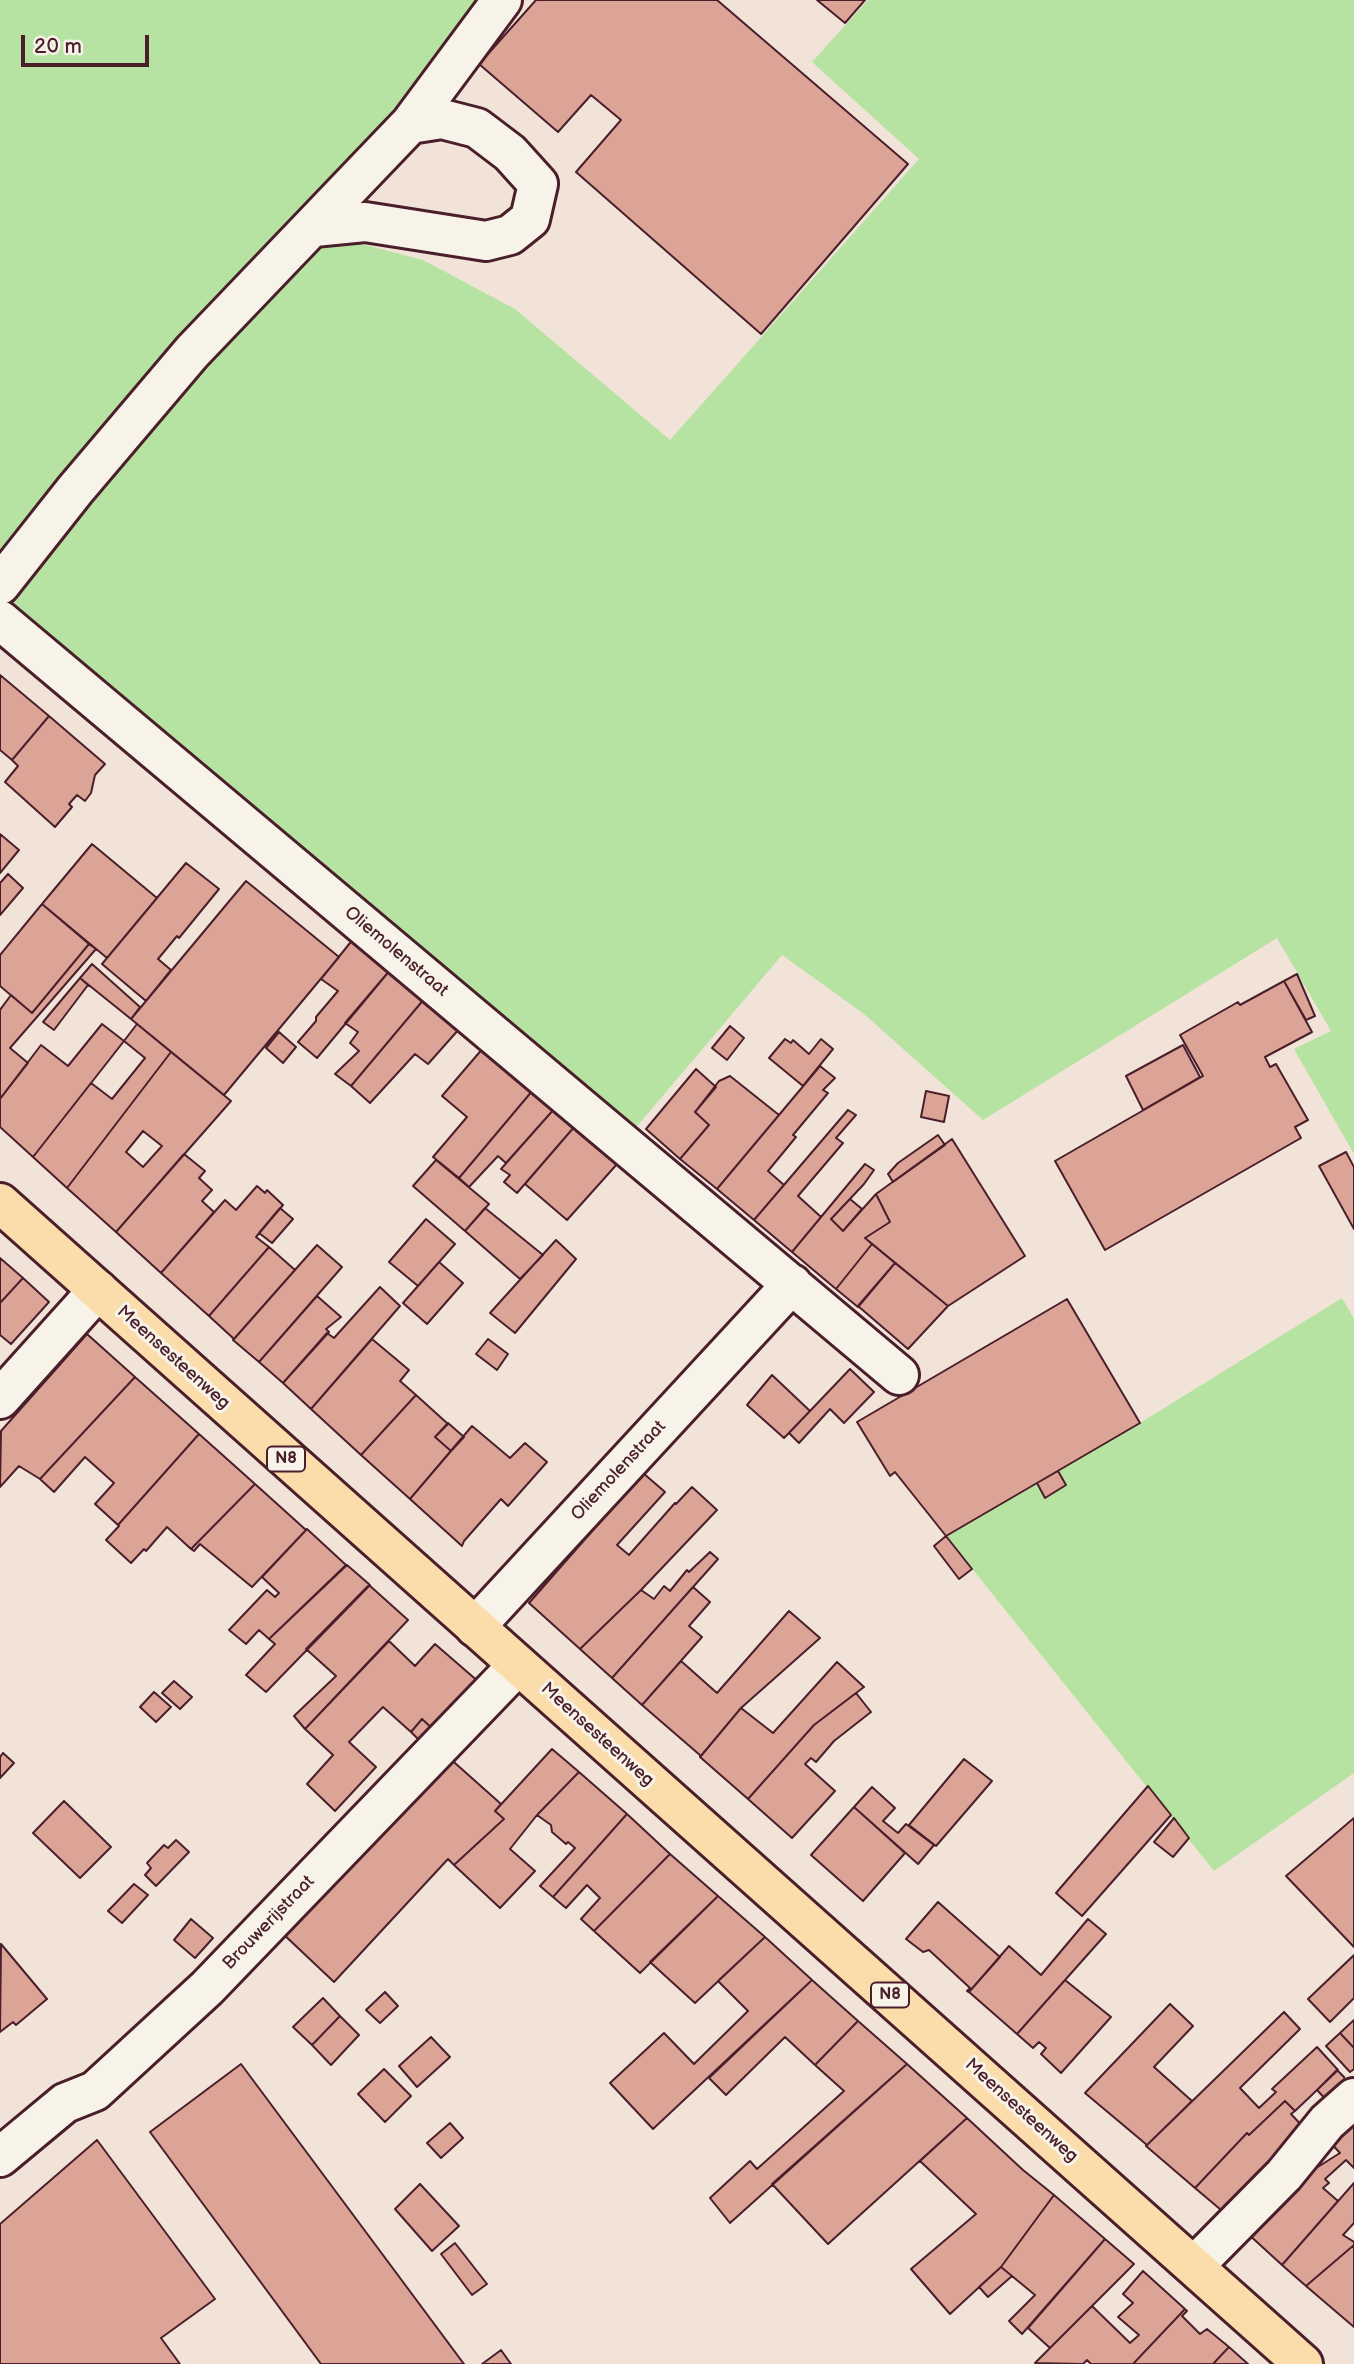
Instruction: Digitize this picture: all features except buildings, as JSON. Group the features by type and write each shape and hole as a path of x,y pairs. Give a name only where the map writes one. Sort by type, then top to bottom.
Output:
{"main road":[{"name":"Meensesteenweg","path":"0,1203 1303,2364"}],"street":[{"path":"0,585 75,490 192,352 410,124 502,0"},
{"path":"313,227 365,222 486,242 510,235 530,219 538,184 510,153 477,128 442,119 410,124"},
{"name":"Oliemolenstraat","path":"0,620 900,1375"},
{"name":"Oliemolenstraat","path":"475,1627 792,1284"},
{"path":"0,1399 98,1290"},
{"name":"Brouwerijstraat","path":"0,2157 65,2103 95,2091 206,1988 518,1665"},
{"path":"1195,2265 1284,2175 1327,2122 1354,2098"}],"green space":[{"path":"0,0 482,0 401,104 0,561"},
{"path":"868,0 1354,0 1354,1154 1294,1049 1331,1031 1277,938 983,1120 864,1014 782,955 633,1131 0,604 287,263 311,248 358,243 423,260 515,309 670,440 919,159 812,62"},
{"path":"1342,1298 1354,1319 1354,1773 1214,1871 946,1536 1140,1423"}]}
